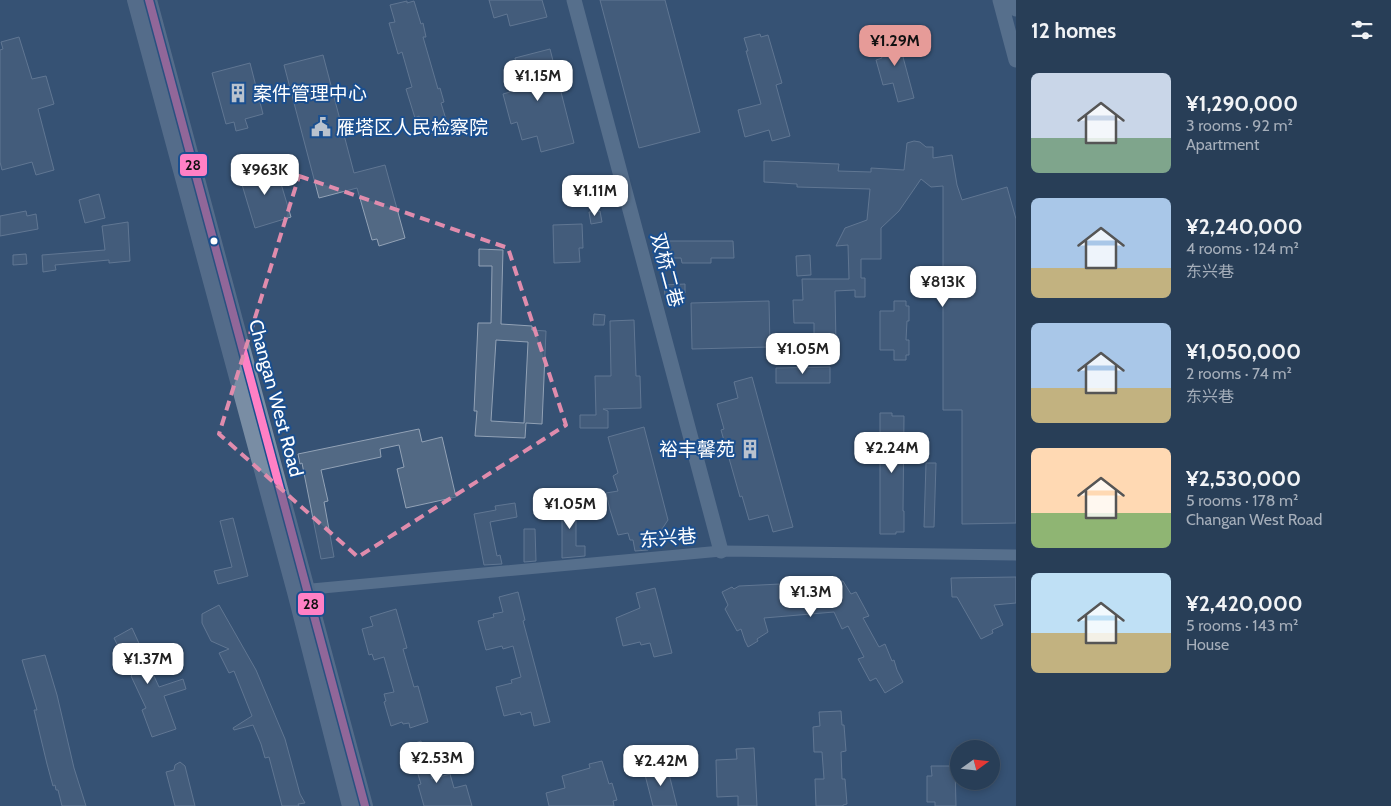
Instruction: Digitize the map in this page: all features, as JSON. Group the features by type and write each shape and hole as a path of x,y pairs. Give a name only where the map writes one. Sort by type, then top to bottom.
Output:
{"main road":[{"name":"Changan West Road","path":"134,0 301,591 365,806"},
{"name":"Changan West Road","path":"149,0 301,591 350,806"}],"street":[{"name":"双桥二巷","path":"574,0 721,551"},
{"path":"1000,0 1016,60"},
{"path":"1014,0 1016,9"},
{"name":"东兴巷","path":"301,591 721,551 1016,555"}],"highlighted area":[{"path":"299,176 508,248 566,425 358,557 219,434"}],"building":[{"path":"489,0 542,0 547,17 510,26 507,14 494,18"},
{"path":"600,0 665,0 700,132 639,148"},
{"path":"407,1 407,3 414,1 421,24 423,23 426,37 423,37 438,89 440,88 444,102 441,103 448,126 441,128 442,130 425,135 419,116 415,118 406,89 412,87 402,52 398,54 389,23 395,22 390,5"},
{"path":"900,33 906,56 903,57 914,98 898,102 893,83 883,85 876,60 885,55 881,38"},
{"path":"760,34 761,37 768,35 782,83 776,85 790,136 772,141 769,130 745,137 738,110 761,104 744,38"},
{"path":"19,37 32,79 46,76 54,104 38,109 54,170 36,175 32,162 2,170 0,162 0,50 3,49 1,42"},
{"path":"550,49 574,143 541,152 537,136 522,140 517,122 511,124 503,94 510,92 505,75 518,72 515,58"},
{"name":"雁塔区人民检察院","path":"323,55 354,173 385,165 405,238 379,246 377,239 372,240 357,188 319,198 284,65"},
{"name":"案件管理中心","path":"250,63 263,114 245,119 248,128 236,131 234,122 226,124 212,73"},
{"path":"920,142 926,147 933,147 933,158 952,155 957,185 962,200 1007,187 1016,219 1016,523 962,524 962,410 943,410 943,186 931,187 921,179 899,211 881,228 881,259 861,259 861,278 865,278 865,297 855,297 855,290 835,291 836,344 814,345 814,323 794,323 793,300 803,300 802,279 849,279 848,245 836,246 845,228 867,220 870,189 797,187 797,184 764,182 764,161 839,164 838,171 871,172 871,168 904,170 907,143"},
{"path":"257,163 260,172 276,167 291,217 255,228 240,178 248,176 245,166"},
{"path":"99,194 105,218 85,223 79,200"},
{"path":"26,211 27,216 36,214 38,229 0,236 0,216"},
{"path":"600,211 602,222 591,224 589,212"},
{"path":"128,222 130,261 109,263 109,260 55,265 56,270 43,272 42,255 105,250 102,226"},
{"path":"582,224 583,248 579,248 580,262 554,263 553,225"},
{"path":"668,241 733,241 734,258 711,258 711,263 682,263 681,258 668,258"},
{"path":"479,249 503,250 501,324 532,326 532,330 546,331 542,424 526,423 525,438 475,436 477,411 474,411 478,323 491,323 492,266 479,266","holes":["496,340 528,342 524,423 491,421"]},
{"path":"26,254 27,264 13,265 13,255"},
{"path":"810,255 811,275 797,276 796,256"},
{"path":"685,284 685,293 665,295 664,285"},
{"path":"769,301 770,347 692,349 691,303"},
{"path":"894,301 906,301 906,306 909,306 906,340 909,340 909,355 906,355 906,360 894,360 894,350 880,350 880,311 894,311"},
{"path":"594,314 605,315 604,325 593,325"},
{"path":"634,320 636,376 640,376 641,408 603,409 608,411 608,428 580,428 580,415 596,415 595,376 611,376 610,321"},
{"path":"830,367 830,383 776,383 776,368"},
{"name":"裕丰馨苑","path":"752,377 793,527 773,532 768,515 749,520 742,496 740,497 721,430 724,429 717,404 738,398 734,382"},
{"path":"880,413 904,416 904,532 896,532 896,534 880,534"},
{"path":"644,427 668,520 648,550 635,551 633,540 630,540 628,533 618,535 610,510 606,493 618,491 613,476 618,473 608,437"},
{"path":"419,429 422,442 442,437 456,497 406,508 397,469 404,467 399,445 380,449 381,457 321,470 328,501 324,502 334,557 321,559 302,463 300,464 298,454"},
{"path":"926,463 936,463 934,527 924,527"},
{"path":"562,497 576,497 576,546 585,546 585,556 562,558"},
{"path":"515,503 517,517 490,522 497,556 500,555 502,564 484,565 474,514 496,510 495,506"},
{"path":"233,518 248,576 218,584 214,571 232,567 220,521"},
{"path":"524,529 535,529 536,561 524,562"},
{"path":"1016,577 1016,603 994,605 1003,625 992,630 993,633 981,639 957,597 952,597 951,578"},
{"path":"843,581 851,594 856,592 869,616 863,618 879,647 885,644 903,682 885,693 876,678 870,681 858,659 864,657 848,626 842,629 834,612 764,618 768,632 748,647 741,629 737,631 725,609 728,605 722,592 739,586"},
{"path":"655,588 672,653 654,657 650,643 641,645 640,642 623,646 616,618 640,608 636,593"},
{"path":"518,592 525,620 523,621 550,722 534,726 531,712 521,715 520,712 504,716 496,687 512,683 511,680 521,677 513,646 503,649 502,646 486,650 478,621 494,617 493,614 503,612 499,597"},
{"path":"219,605 256,670 285,739 300,794 305,803 298,804 299,806 282,806 269,757 265,758 253,725 234,730 233,728 252,716 234,671 229,673 219,653 229,649 211,641 202,623 202,614"},
{"path":"396,609 407,648 403,649 414,687 418,686 428,722 410,728 409,723 403,724 402,722 391,726 384,702 386,701 384,694 394,692 384,657 374,660 372,654 369,655 362,629 373,626 370,617"},
{"path":"132,628 159,687 183,679 186,689 164,696 176,729 152,737 142,710 146,708 114,638"},
{"path":"45,655 57,695 74,768 86,806 62,806 58,790 56,790 55,785 53,786 47,764 34,710 37,710 22,660"},
{"path":"841,711 846,751 841,752 842,779 845,779 847,804 843,806 816,806 815,779 824,779 822,752 814,752 813,727 820,726 819,712"},
{"path":"421,741 432,779 450,774 454,788 466,785 472,806 424,806 418,785 421,784 409,745"},
{"path":"754,748 757,806 738,806 738,796 717,797 716,760 737,759 736,749"},
{"path":"602,761 609,784 612,783 617,800 613,801 614,806 549,806 546,793 565,788 562,776 590,768 589,764"},
{"path":"180,762 185,766 195,806 175,806 166,772 174,770 175,765"},
{"path":"667,766 677,806 653,806 644,771"},
{"path":"931,766 950,766 950,790 956,790 956,806 935,806 935,802 927,802 927,776 932,776"}],"transit line":[{"name":"28","path":"149,0 365,806"}],"place":[{"name":"案件管理中心","path":"238,93"},
{"name":"雁塔区人民检察院","path":"321,127"},
{"name":"裕丰馨苑","path":"750,449"}]}
